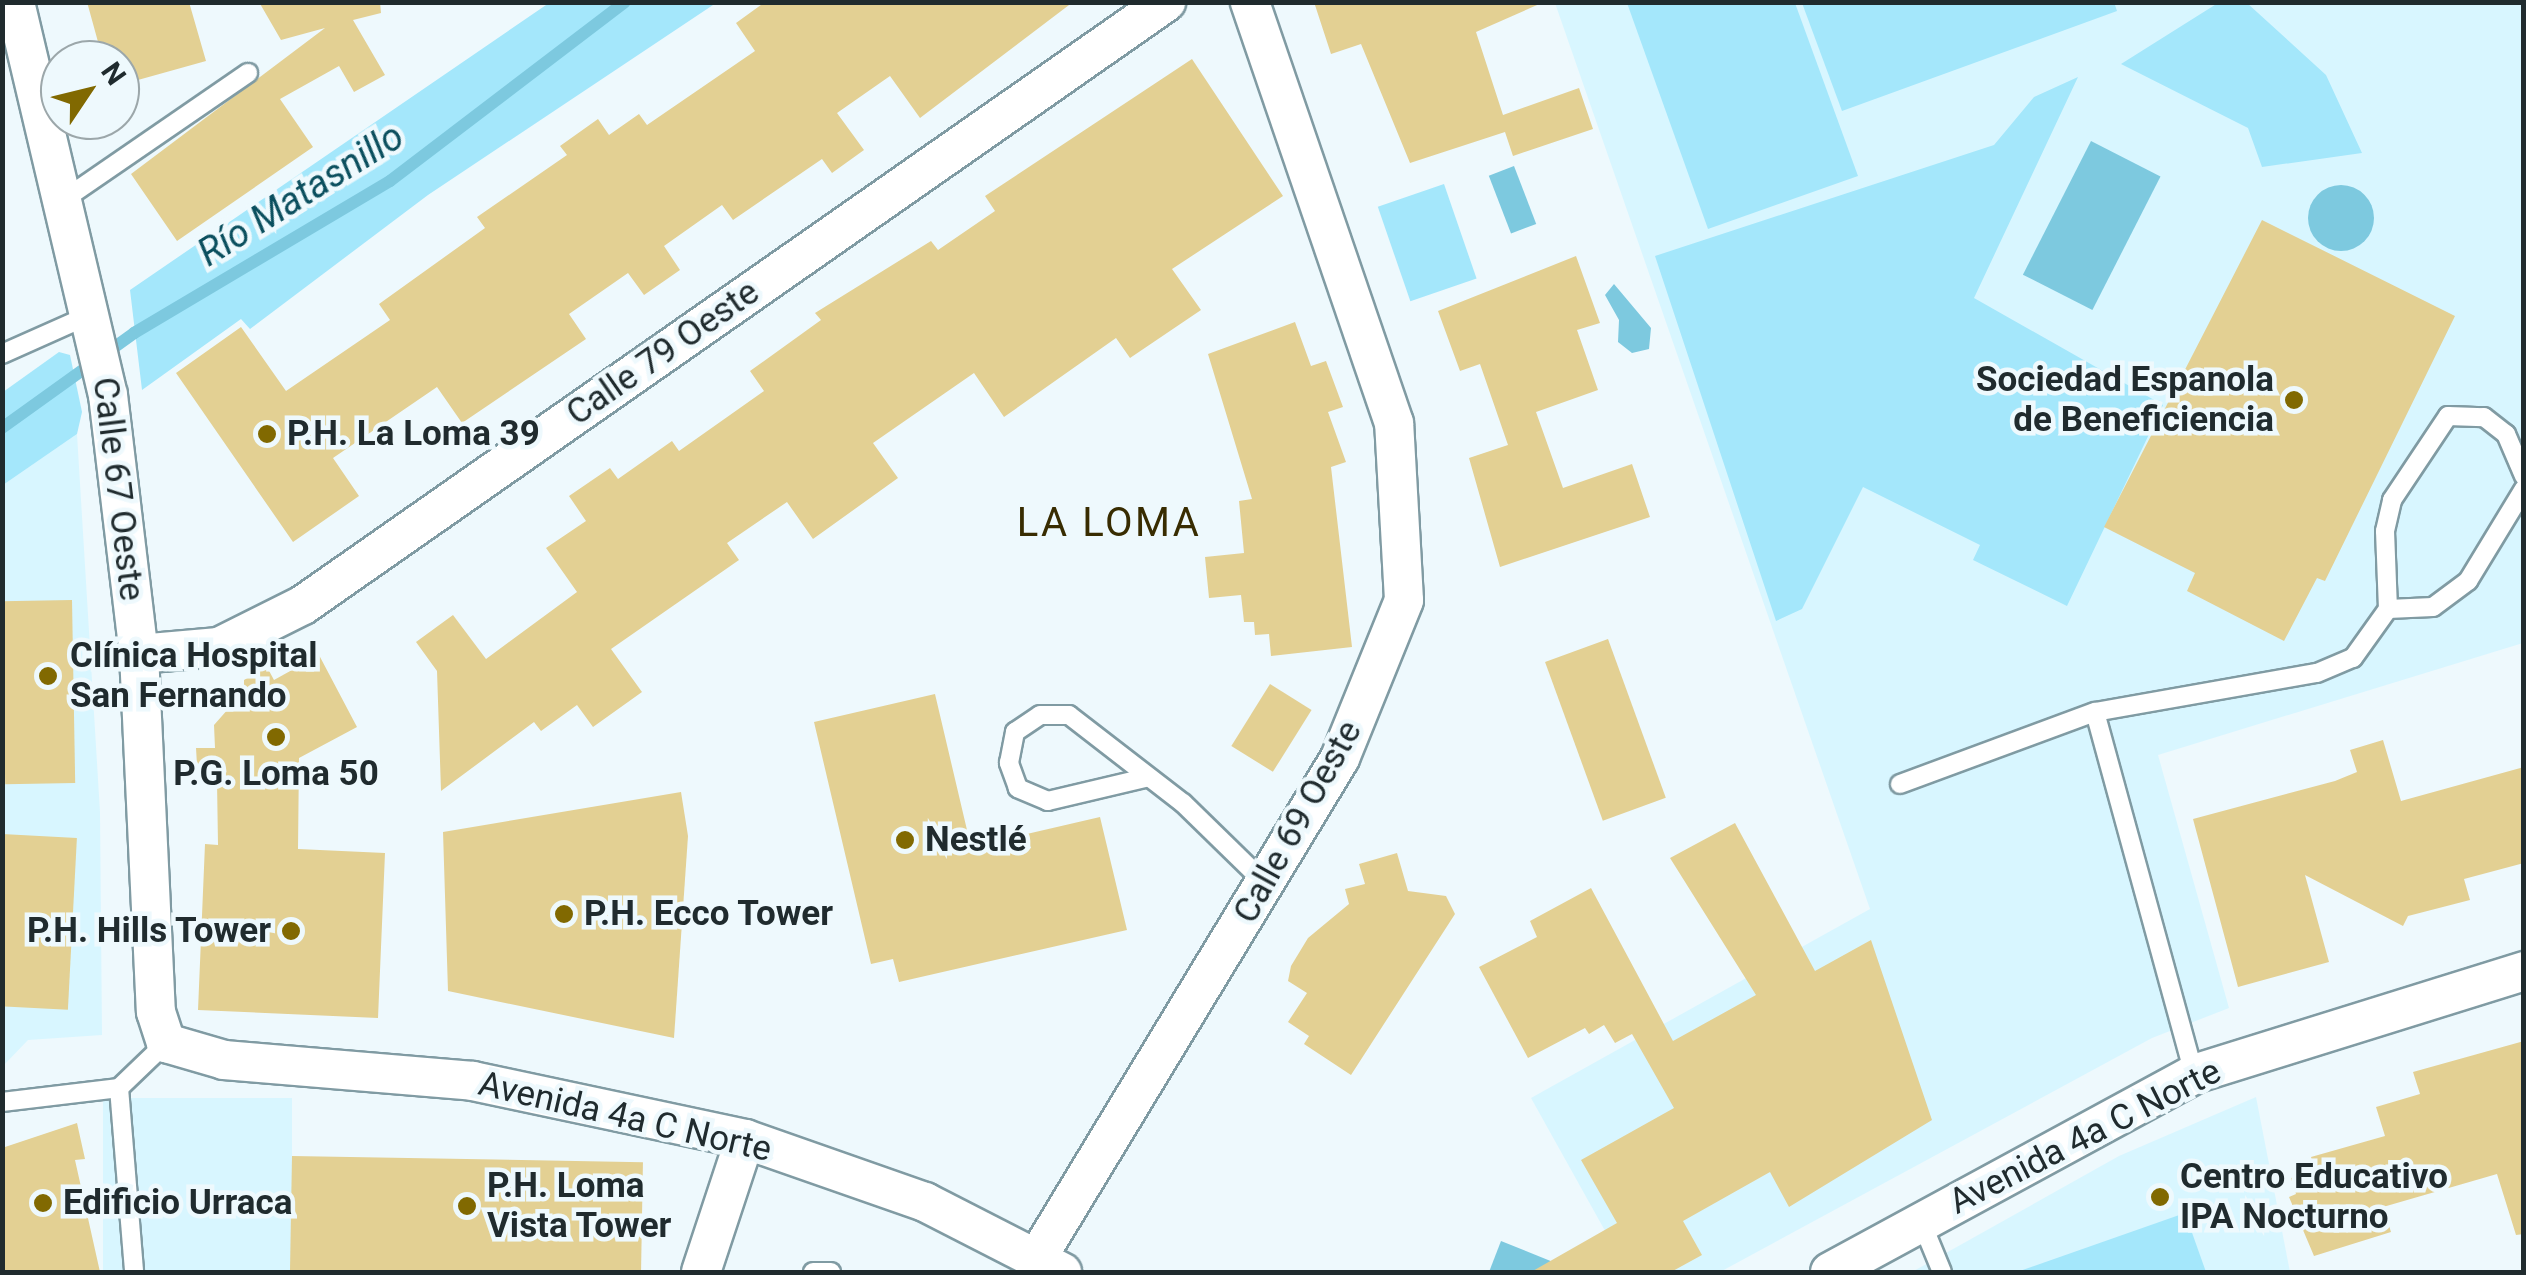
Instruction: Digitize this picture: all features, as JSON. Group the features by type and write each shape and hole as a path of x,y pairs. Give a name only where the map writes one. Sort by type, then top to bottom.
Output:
{"street":[{"name":"Calle 67 Oeste","path":"15,2 66,198 108,395 139,654 156,1012 166,1043"},
{"name":"Calle 79 Oeste","path":"139,654 219,647 303,605 1166,2"},
{"name":"Calle 69 Oeste","path":"1049,1265 1340,758 1404,600 1394,422 1250,2"},
{"name":"Avenida 4a C Norte","path":"1830,1272 2194,1074 2524,971"},
{"name":"Avenida 4a C Norte","path":"166,1043 224,1060 473,1082 744,1139 925,1202 1049,1265"},
{"path":"701,1272 744,1139"}],"lane":[{"path":"66,198 248,73"},
{"path":"2,354 94,322"},
{"path":"1900,784 2095,712 2316,674 2353,658 2388,610 2392,500 2448,416 2484,417 2506,434 2524,476"},
{"path":"2388,610 2433,606 2468,581 2524,489"},
{"path":"2095,712 2194,1074"},
{"path":"1145,778 1048,801 1018,788 1009,763 1016,732 1040,715 1069,716 1145,778 1183,802 1268,886"},
{"path":"2,1102 118,1088 166,1043"},
{"path":"118,1088 134,1272"},
{"path":"1921,1220 1942,1272"},
{"path":"813,1272 832,1272"}],"shaded area":[{"path":"2114,2 2117,11 1842,111 1802,3"},
{"path":"549,3 716,3 428,195 250,329 241,319 142,390 130,290"},
{"path":"1555,3 2523,3 2523,643 2158,755 2229,1008 2152,1038 1720,1272 1628,1272 1531,1098 1870,909"},
{"path":"1627,3 1795,3 1858,176 1708,229"},
{"path":"2218,3 2247,3 2326,75 2362,153 2262,167 2248,128 2121,64"},
{"path":"2078,77 1974,298 2163,405 2067,606 1973,560 1980,545 1863,487 1802,609 1776,621 1655,256 1994,145 2034,97"},
{"path":"2091,141 2160,176 2092,310 2023,275"},
{"path":"1514,166 1536,224 1511,234 1489,176"},
{"path":"1444,184 1477,279 1410,301 1378,207"},
{"path":"2341,185 2354,187 2364,195 2372,205 2372,231 2364,241 2354,249 2341,251 2328,249 2318,241 2310,231 2308,218 2310,205 2318,195 2328,187"},
{"path":"1614,284 1651,328 1649,349 1632,353 1618,342 1619,320 1605,295"},
{"path":"59,352 70,355 82,412 77,434 3,485 3,392"},
{"name":"Clínica Hospital San Fernando","path":"77,434 100,812 102,1035 28,1040 3,1066 3,485"},
{"name":"Centro Educativo IPA Nocturno","path":"2256,1097 2290,1272 1912,1272 2119,1156"},
{"path":"103,1098 292,1098 292,1272 103,1272"},
{"path":"2185,1213 2206,1272 2017,1272"},
{"path":"1501,1241 1558,1264 1554,1272 1489,1272"}],"building":[{"path":"87,2 189,2 206,61 140,79 140,40 97,40"},
{"path":"259,2 380,2 381,13 353,20 385,75 354,92 339,66 280,99 313,147 177,241 131,174 325,28 281,40"},
{"path":"765,2 1073,2 920,118 890,76 837,113 864,150 832,173 822,159 733,220 722,205 664,246 680,270 644,295 628,273 569,314 586,339 462,423 437,387 333,458 359,496 293,542 176,373 241,327 286,391 390,320 379,304 485,228 477,217 567,155 560,146 598,119 609,135 639,114 647,125 755,51 736,23"},
{"path":"1314,2 1544,2 1476,32 1503,115 1579,88 1593,129 1513,156 1505,132 1410,163 1361,44 1331,54"},
{"path":"1192,59 1283,196 1172,269 1201,310 1130,358 1116,338 1004,417 974,373 873,443 898,478 813,539 787,502 727,543 739,560 611,649 642,692 593,727 577,705 541,731 534,722 441,791 437,671 416,642 453,615 486,659 577,592 546,548 586,521 569,496 610,468 618,479 672,441 679,451 764,391 750,371 821,320 815,313 931,241 938,250 995,211 985,196"},
{"name":"Sociedad Espanola de Beneficiencia","path":"2262,220 2455,316 2325,581 2317,578 2284,641 2187,591 2195,573 2104,527"},
{"path":"1576,256 1600,323 1577,330 1598,390 1536,412 1563,488 1632,464 1650,517 1500,567 1469,458 1508,445 1480,364 1460,371 1438,311"},
{"path":"1295,322 1311,366 1326,361 1343,407 1328,412 1346,462 1331,467 1352,647 1271,656 1269,634 1255,635 1254,622 1244,622 1241,595 1209,598 1205,557 1244,553 1239,501 1252,499 1208,354"},
{"path":"72,600 75,783 5,784 2,601"},
{"path":"1608,639 1666,798 1603,821 1545,662"},
{"name":"P.H. Hills Tower","path":"319,655 357,727 299,758 298,849 385,853 378,1018 198,1010 205,844 218,845 217,782 198,782 196,748 215,748 214,725 244,691 244,680 267,667 274,680"},
{"path":"1270,684 1312,710 1273,772 1231,746"},
{"name":"Nestlé","path":"935,694 971,847 1100,817 1127,930 899,982 893,959 871,964 814,722"},
{"path":"2383,740 2401,801 2524,767 2524,863 2464,879 2470,900 2408,916 2403,926 2305,875 2329,962 2238,987 2193,819 2357,772 2350,750"},
{"name":"P.H. Ecco Tower","path":"681,792 688,836 674,1038 448,991 443,832"},
{"path":"1735,823 1815,971 1871,940 1932,1120 1789,1207 1770,1172 1683,1221 1702,1255 1671,1272 1531,1272 1617,1223 1581,1160 1674,1108 1632,1034 1615,1043 1604,1025 1589,1034 1585,1028 1528,1058 1479,967 1537,937 1530,921 1591,888 1673,1041 1756,995 1670,858"},
{"path":"2,834 77,838 68,1010 2,1006"},
{"path":"1397,853 1408,891 1446,896 1455,914 1351,1075 1304,1044 1309,1036 1288,1022 1307,993 1288,981 1291,966 1308,938 1349,904 1345,889 1365,884 1359,864"},
{"path":"2524,1041 2524,1234 2516,1235 2497,1174 2383,1207 2391,1232 2314,1256 2289,1197 2296,1194 2291,1178 2315,1171 2311,1157 2385,1136 2376,1107 2420,1094 2413,1072"},
{"name":"Edificio Urraca","path":"77,1123 85,1159 75,1160 100,1272 2,1272 2,1148"},
{"name":"P.H. Loma Vista Tower","path":"292,1156 643,1162 641,1272 290,1272"}],"waterway":[{"name":"Río Matasnillo","path":"2,428 134,333 390,181 625,2"}],"place":[{"name":"Sociedad Espanola de Beneficiencia","path":"2294,400"},
{"name":"P.H. La Loma 39","path":"267,434"},
{"name":"Clínica Hospital San Fernando","path":"48,676"},
{"name":"P.G. Loma 50","path":"276,737"},
{"name":"Nestlé","path":"905,840"},
{"name":"P.H. Ecco Tower","path":"564,914"},
{"name":"P.H. Hills Tower","path":"291,931"},
{"name":"Centro Educativo IPA Nocturno","path":"2160,1197"},
{"name":"Edificio Urraca","path":"43,1203"},
{"name":"P.H. Loma Vista Tower","path":"467,1206"}],"district":[{"name":"LA LOMA","path":"1109,523"}]}
